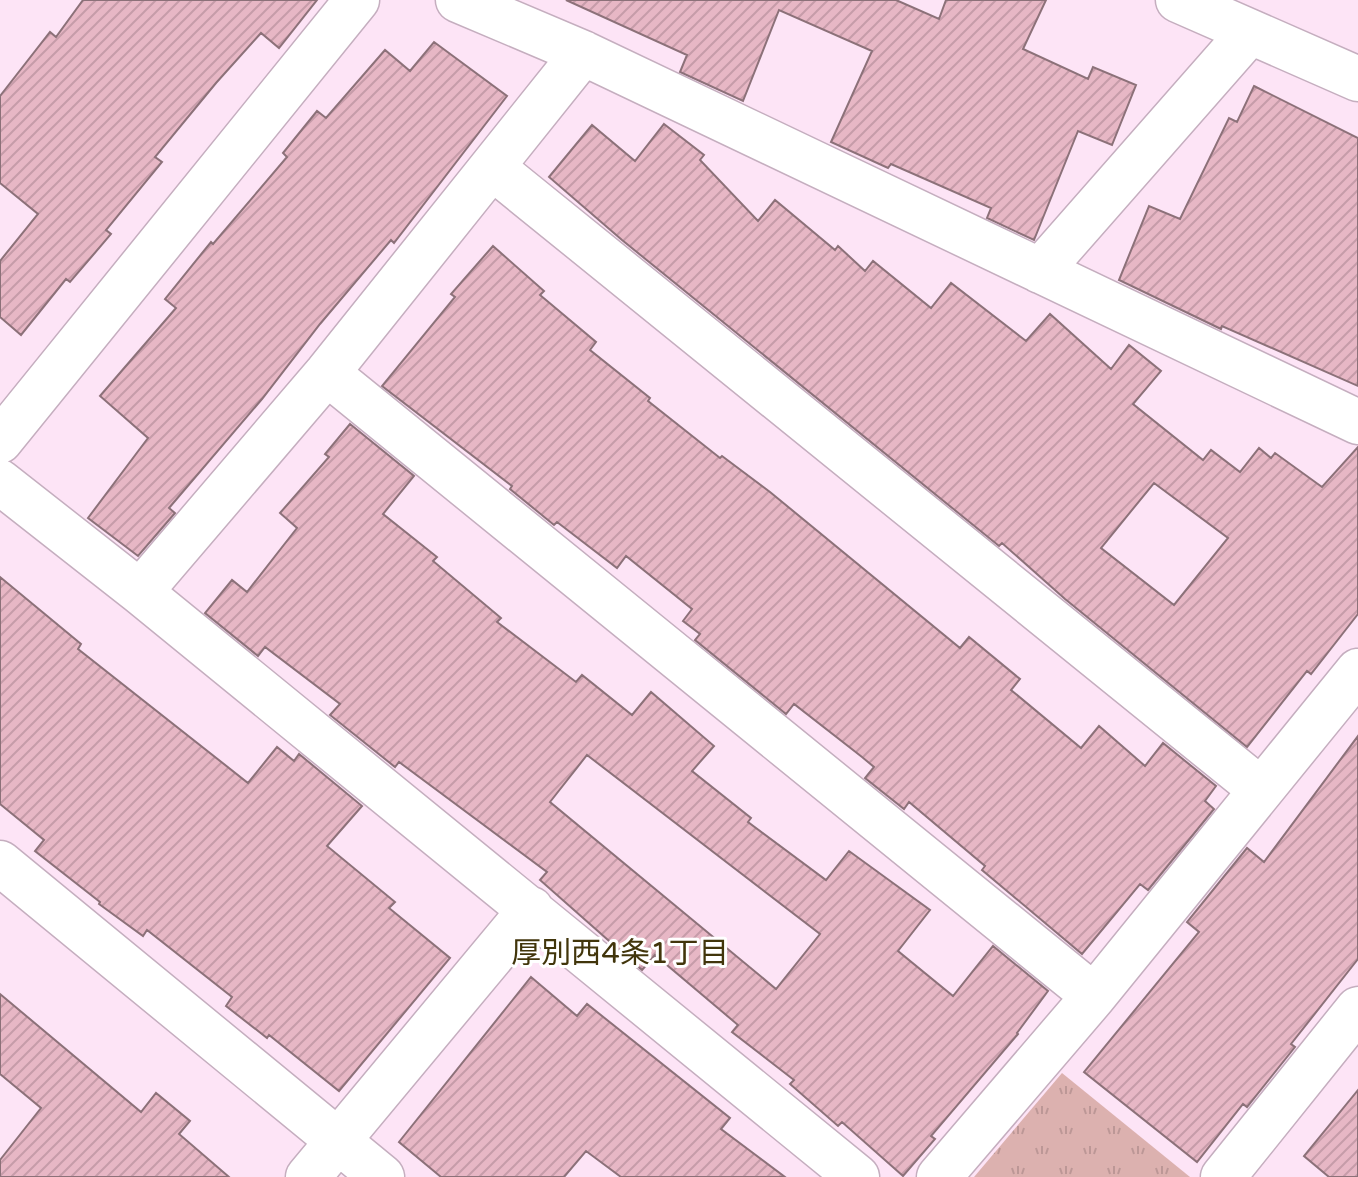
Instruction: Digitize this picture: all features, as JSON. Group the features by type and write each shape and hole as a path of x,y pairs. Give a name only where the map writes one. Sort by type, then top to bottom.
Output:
{"street":[{"path":"0,441 357,0"},
{"path":"458,0 583,53 1358,422"},
{"path":"1178,0 1358,79"},
{"path":"1040,271 1249,33"},
{"path":"140,592 327,373 583,53"},
{"path":"493,168 1260,789"},
{"path":"327,373 1094,996"},
{"path":"0,482 531,909 857,1177"},
{"path":"939,1177 1094,996 1358,671"},
{"path":"0,863 382,1177"},
{"path":"308,1177 531,909"},
{"path":"1223,1177 1358,1009"}],"green space":[{"path":"1062,1073 1190,1177 974,1177"}],"building":[{"path":"83,0 317,0 279,48 261,33 216,83 155,157 162,162 106,230 111,234 70,282 66,279 21,335 0,317 0,261 38,214 0,183 0,96 50,32 56,37"},
{"path":"566,0 896,0 939,19 946,0 1046,0 1023,49 1088,79 1093,67 1136,85 1112,145 1078,131 1034,240 987,218 991,208 891,164 888,168 831,142 872,51 779,10 743,101 680,72 687,55"},
{"path":"434,42 507,96 394,243 391,240 169,508 175,513 138,556 88,518 148,438 100,396 176,308 165,299 287,157 283,153 317,111 326,118 385,50 410,71"},
{"path":"1254,86 1358,138 1358,386 1222,326 1221,329 1119,280 1149,206 1180,219 1229,118 1237,122"},
{"path":"664,124 704,155 700,160 758,221 775,200 835,250 838,246 865,271 873,261 931,308 951,283 1026,341 1050,314 1111,369 1129,345 1161,371 1133,404 1203,460 1211,450 1240,472 1259,448 1271,458 1275,453 1322,487 1358,447 1358,614 1311,674 1307,671 1247,747 1065,599 1002,543 999,546 622,240 549,177 592,125 635,161","holes":["1154,483 1228,538 1174,605 1101,548"]},
{"path":"493,246 544,291 540,295 596,342 590,350 650,398 648,401 720,458 722,456 770,492 960,648 969,637 1020,679 1011,690 1081,748 1099,726 1145,766 1163,743 1216,786 1205,801 1214,809 1148,890 1140,884 1082,954 982,870 985,866 909,802 904,809 865,778 874,767 862,757 794,704 786,714 695,640 700,634 683,621 692,609 626,556 617,568 557,522 554,525 510,489 512,486 382,386 455,297 451,294"},
{"path":"350,424 414,476 383,514 437,557 433,561 501,618 497,622 576,682 582,675 632,715 651,692 714,746 692,771 751,818 748,822 826,880 849,851 930,910 898,951 953,996 993,946 1048,991 1018,1034 931,1136 935,1139 903,1176 842,1122 838,1126 790,1084 794,1080 732,1032 738,1025 655,955 642,970 540,880 547,872 399,762 395,767 330,715 340,704 265,647 258,656 205,613 232,580 247,592 297,528 280,513 329,457 325,454","holes":["587,755 820,934 776,989 550,802"]},
{"path":"0,577 81,644 78,649 248,783 277,747 294,761 299,754 362,806 327,846 395,902 389,908 450,958 339,1091 269,1035 267,1038 226,1006 232,997 147,930 143,936 99,904 35,851 44,840 0,804"},
{"path":"1358,736 1358,959 1291,1044 1295,1047 1247,1107 1243,1104 1197,1162 1084,1072 1199,932 1187,922 1247,848 1264,862"},
{"path":"531,977 577,1016 587,1004 730,1118 721,1129 785,1177 621,1177 586,1151 564,1177 441,1177 399,1142"},
{"path":"0,994 141,1112 156,1093 190,1121 179,1134 229,1177 0,1177 0,1160 41,1108 0,1074"},
{"path":"1358,1090 1358,1177 1329,1177 1304,1156"}],"district":[{"name":"厚別西4条1丁目","path":"620,953"}]}
